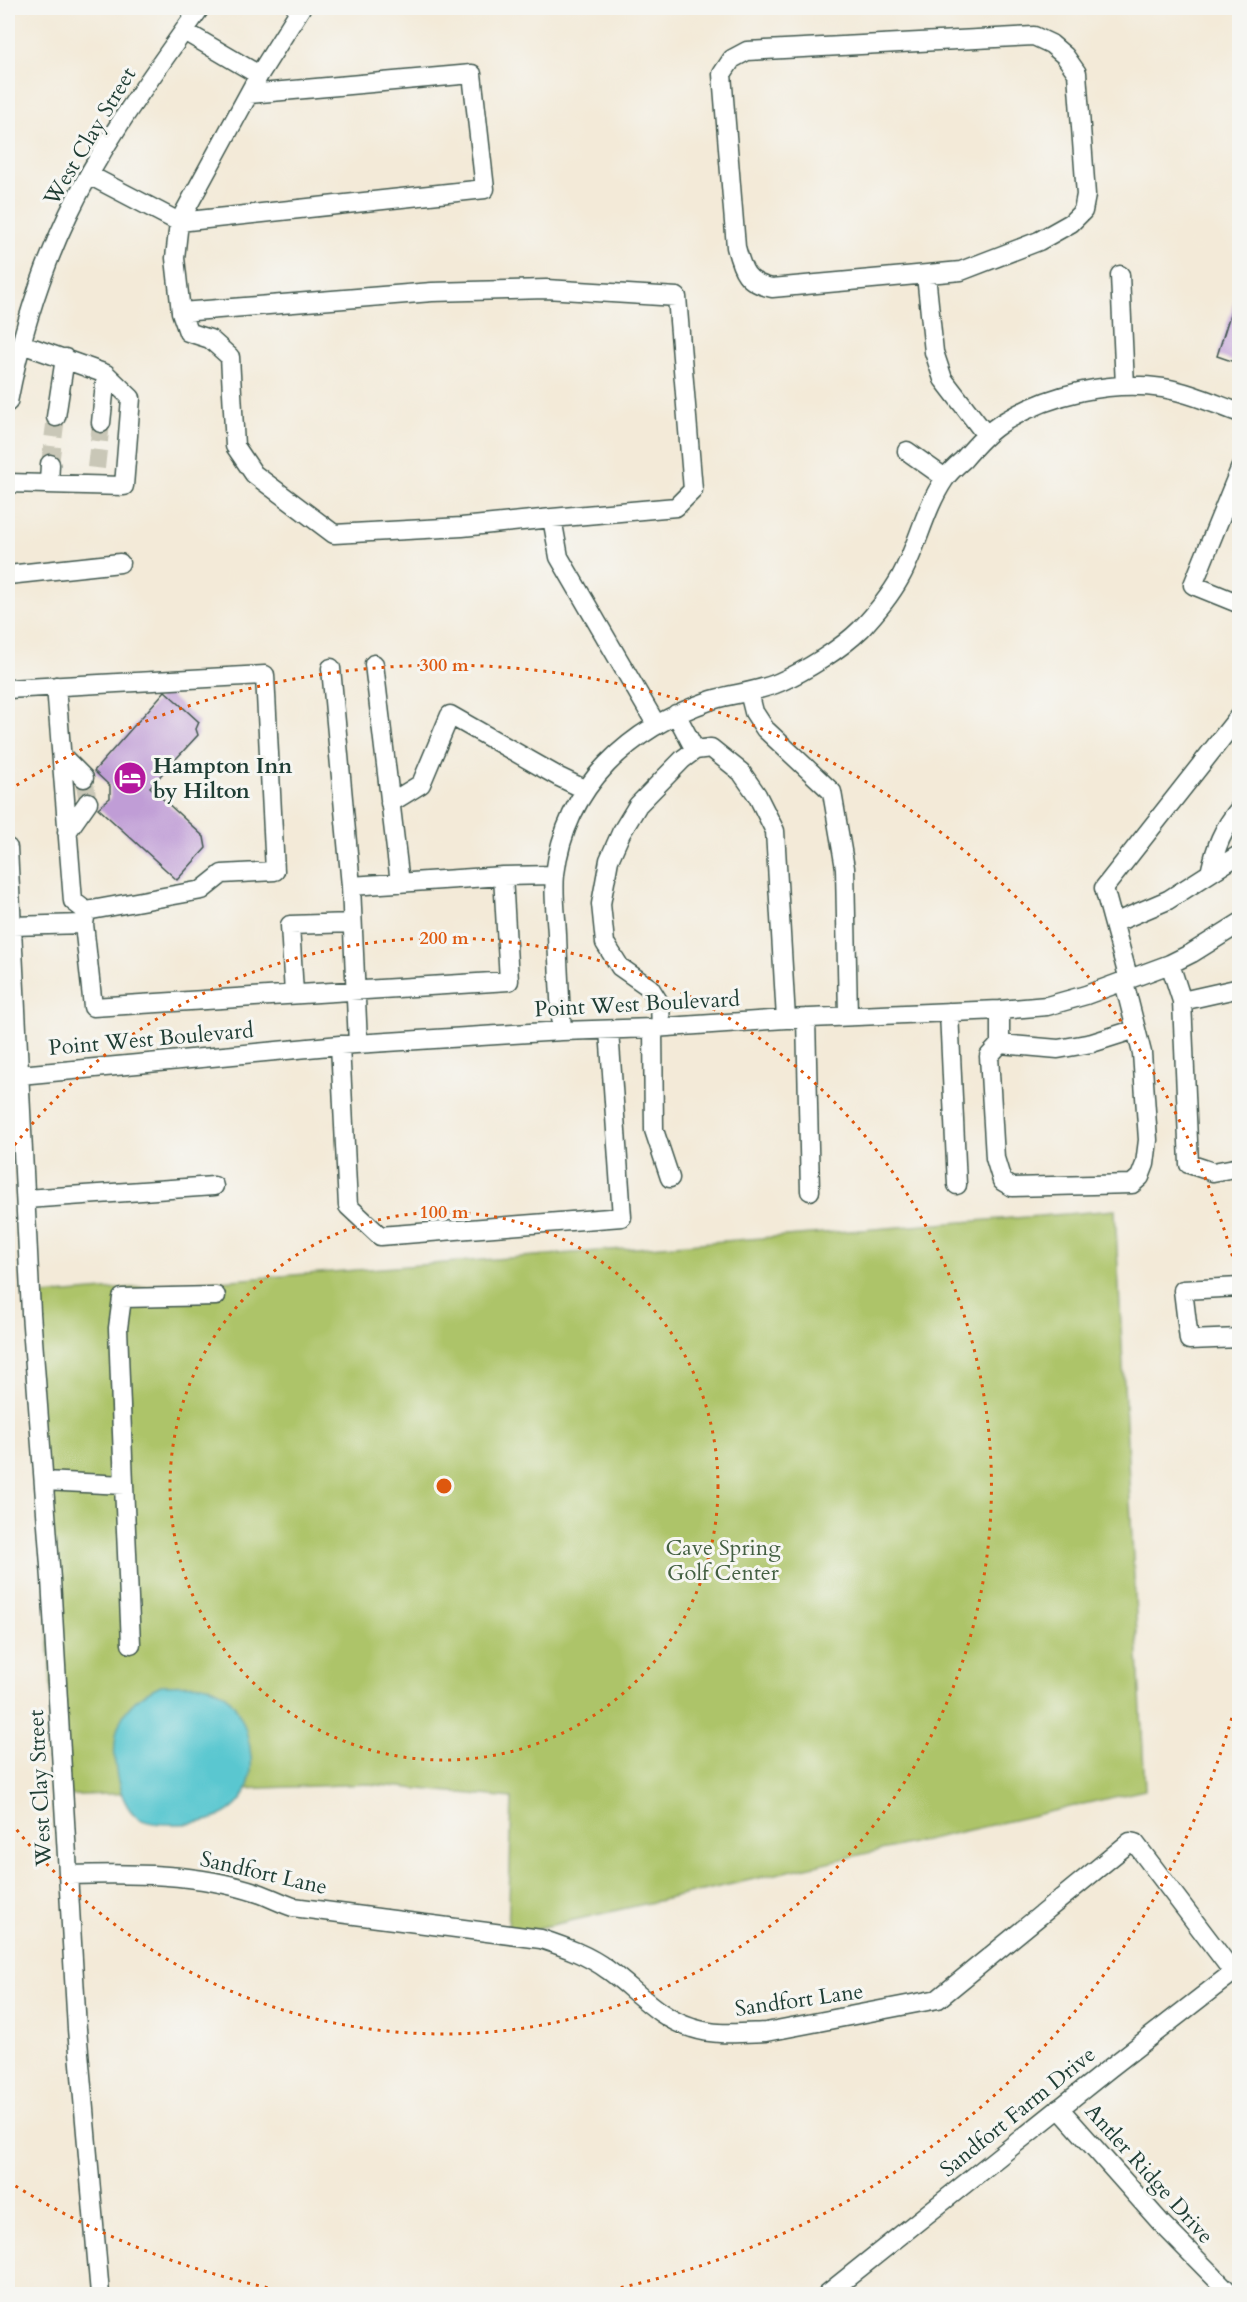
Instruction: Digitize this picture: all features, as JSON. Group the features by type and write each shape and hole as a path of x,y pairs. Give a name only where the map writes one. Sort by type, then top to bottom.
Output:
{"street":[{"name":"West Clay Street","path":"8,402 22,344 46,268 67,216 124,117 200,8"},
{"path":"182,312 432,292 546,289 677,297 693,490 676,507 462,527 334,534 254,474 235,447 230,357 210,339 188,332 182,312 175,258 179,222 259,75 301,8"},
{"path":"184,31 259,75"},
{"path":"1034,36 1051,44 1065,56 1077,73 1086,195 1083,212 1071,223 1039,241 999,258 961,271 926,275 772,288 757,285 741,268 736,246 722,74 732,59 747,51 1034,36"},
{"path":"89,176 179,222 485,189 472,74 249,93"},
{"path":"926,275 934,352 943,379 986,435"},
{"path":"1120,275 1125,386"},
{"path":"8,483 49,484 96,476 124,486 131,398 106,374 22,344"},
{"path":"56,417 65,358"},
{"path":"100,423 106,374"},
{"path":"562,1031 555,875 562,840 576,807 607,762 628,743 656,724 714,699 749,692 780,682 821,659 859,630 883,604 901,577 930,505 945,478 986,435 1007,420 1037,406 1077,392 1125,386 1163,388 1239,413"},
{"path":"907,451 945,478"},
{"path":"49,484 50,464"},
{"path":"1239,469 1193,585 1239,604"},
{"path":"552,518 559,558 656,724"},
{"path":"8,575 120,563"},
{"path":"374,664 400,883"},
{"path":"331,668 351,886 358,1044"},
{"path":"8,688 265,675 275,871 222,874 202,890 85,917 12,926"},
{"path":"56,686 73,901 85,917 93,1007 509,981 503,876"},
{"path":"749,692 754,712 765,729 832,792 846,868 848,1016"},
{"path":"676,714 703,749 741,772 757,795 775,831 786,1019"},
{"path":"390,803 421,784 450,715 586,790"},
{"path":"1000,1010 1000,1044 989,1056 995,1158 1002,1181 1012,1187 1132,1184 1140,1177 1145,1164 1148,1140 1142,1053 1114,923 1104,888 1239,715"},
{"path":"670,1178 654,1130 657,1028 660,1004 650,988 620,967 605,943 601,904 609,860 633,814 646,797 683,759 703,749"},
{"path":"62,756 84,778"},
{"path":"67,832 87,802"},
{"path":"1210,873 1217,842 1239,808"},
{"name":"West Clay Street","path":"8,848 31,1312 44,1481 77,2030 100,2295"},
{"path":"1114,923 1168,900 1239,854"},
{"path":"351,886 503,876 555,875"},
{"path":"294,994 290,925 352,923"},
{"name":"Point West Boulevard","path":"20,1075 340,1045 1047,1006 1127,981 1170,964 1239,923"},
{"path":"1170,964 1182,1001 1189,1164 1213,1172 1239,1167"},
{"path":"1182,1001 1239,988"},
{"path":"949,1012 957,1185"},
{"path":"806,1018 810,1191"},
{"path":"1000,1044 1058,1049 1092,1043 1136,1029"},
{"path":"340,1045 348,1206 380,1236 622,1217 609,1030"},
{"path":"26,1199 214,1186"},
{"path":"1239,1287 1183,1290 1189,1340 1239,1338"},
{"path":"131,1644 118,1328 122,1298 216,1296"},
{"path":"44,1481 124,1485"},
{"name":"Sandfort Lane","path":"68,1875 124,1873 195,1880 259,1893 293,1908 541,1939 591,1958 674,2021 692,2029 716,2034 766,2032 938,1999 1130,1842 1135,1843 1236,1969"},
{"name":"Sandfort Farm Drive","path":"827,2295 1236,1969"},
{"name":"Antler Ridge Drive","path":"1059,2108 1161,2224 1231,2295"}],"green space":[{"name":"Cave Spring Golf Center","path":"1115,1210 1145,1790 508,1935 512,1798 369,1784 57,1796 30,1296"}],"water":[{"path":"161,1685 196,1685 216,1689 226,1696 241,1717 251,1758 249,1782 245,1794 238,1803 219,1816 196,1823 149,1822 133,1813 124,1799 118,1782 115,1761 116,1733 120,1721 135,1701"}],"building":[{"path":"1240,286 1240,364 1217,356"},
{"name":"Hampton Inn by Hilton","path":"165,691 199,722 196,729 198,735 150,787 204,837 206,848 177,880 98,808 110,798 110,786 94,771"}],"tunnel":[{"path":"50,464 56,417"},
{"path":"96,468 101,423"},
{"path":"84,778 88,802"}],"place":[{"name":"Hampton Inn by Hilton","path":"130,778"}]}
